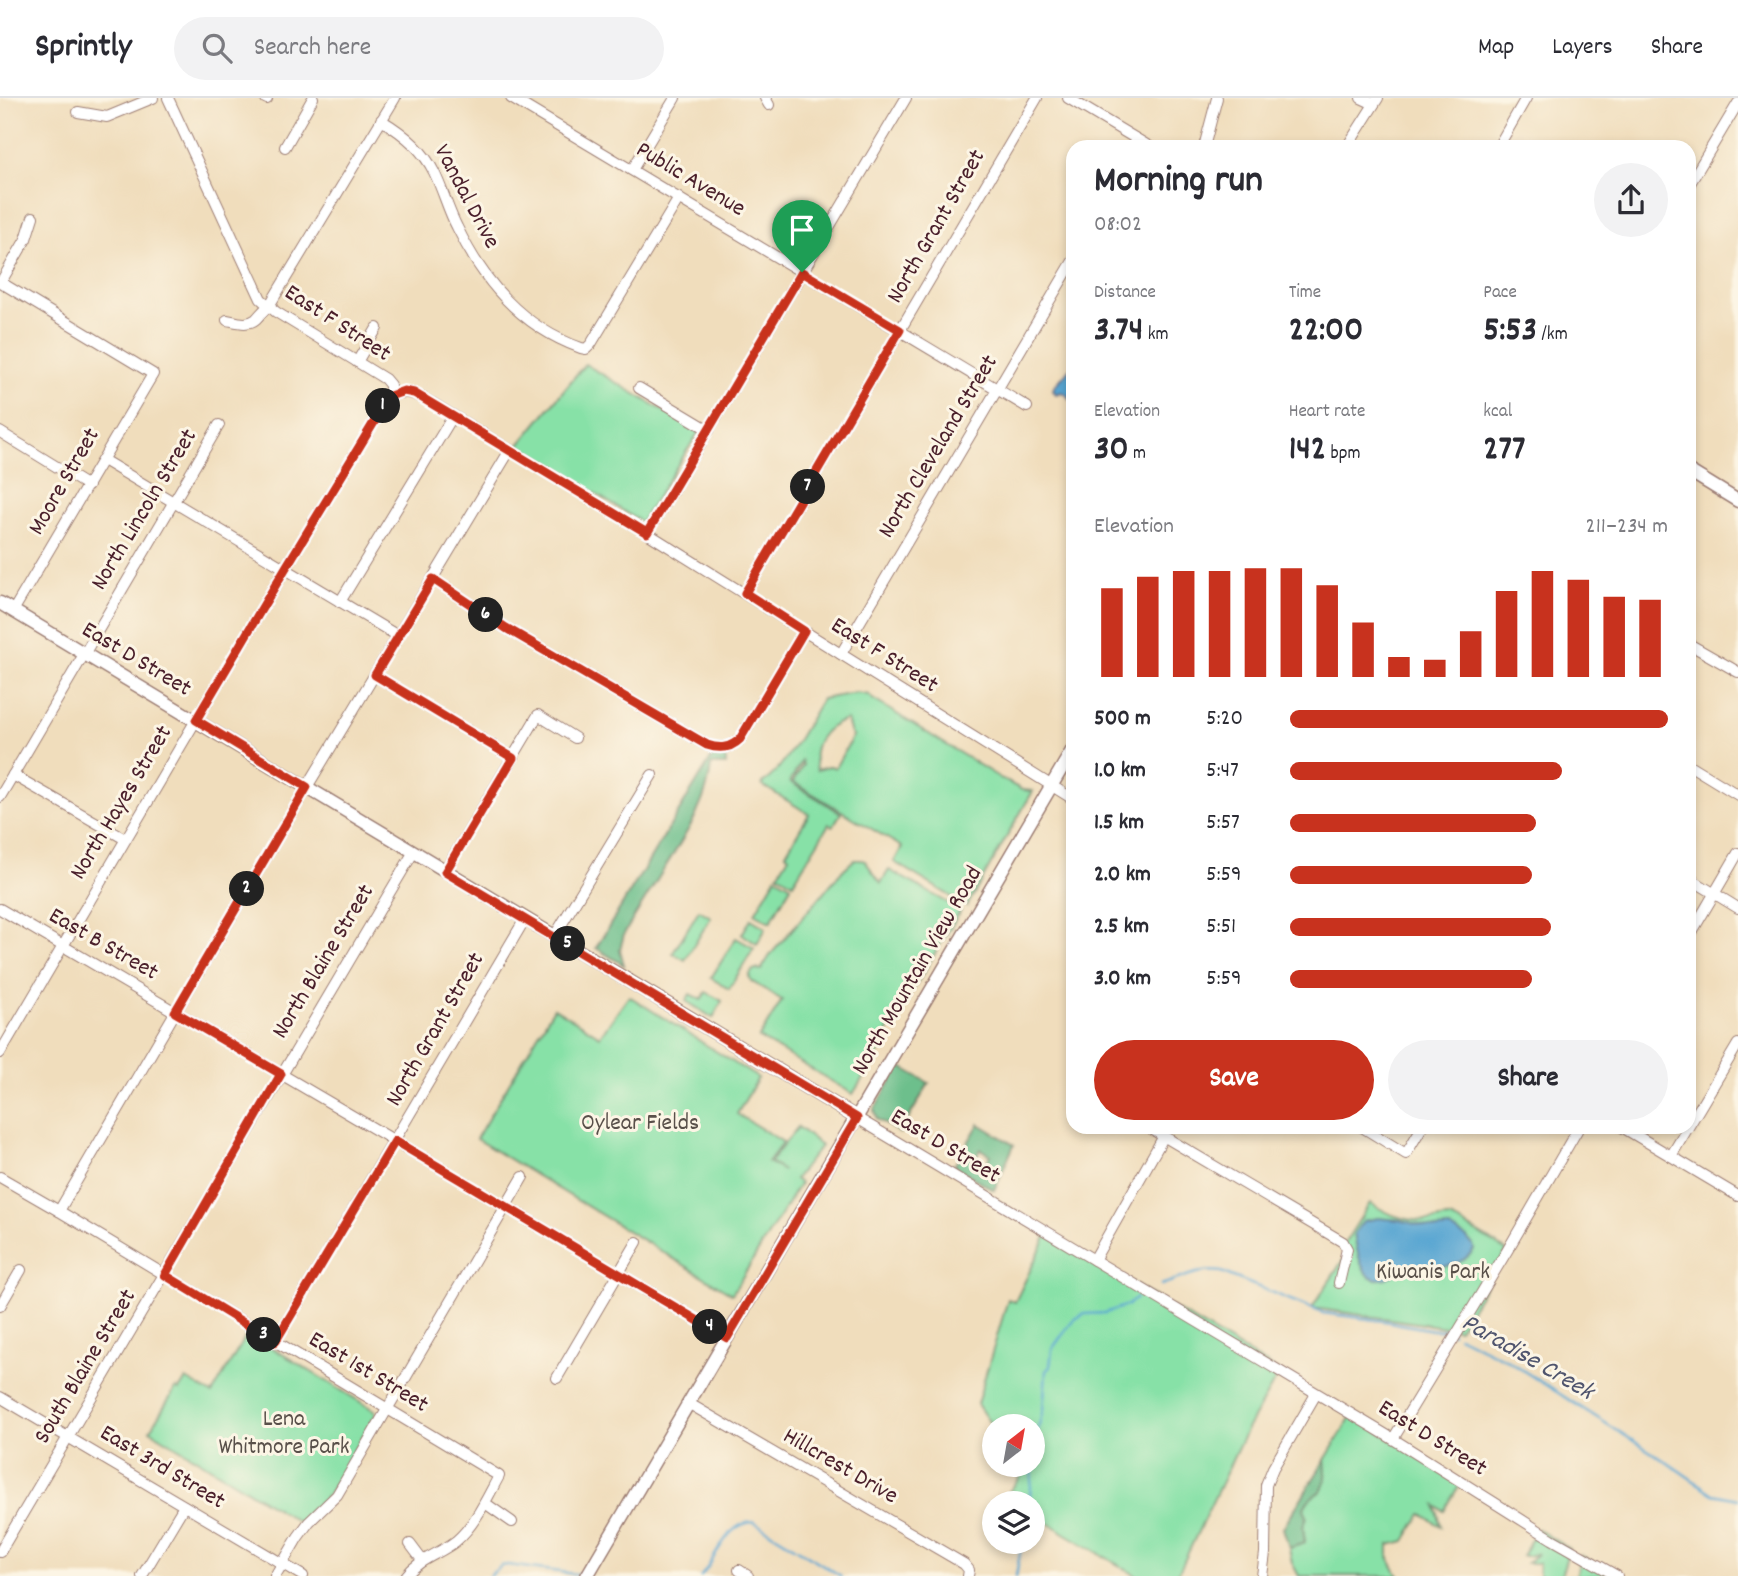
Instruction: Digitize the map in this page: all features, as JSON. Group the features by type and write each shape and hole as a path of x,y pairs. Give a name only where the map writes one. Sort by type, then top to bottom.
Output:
{"street":[{"path":"78,112 107,117 153,98"},
{"name":"East F Street","path":"168,98 261,299 276,312 385,379 390,385 390,396 404,391 414,393 453,416 745,593 1066,795"},
{"path":"285,147 313,98"},
{"path":"227,320 248,323 269,306 395,98"},
{"name":"Public Avenue","path":"512,98 1027,407"},
{"path":"632,170 675,98"},
{"path":"647,533 906,98"},
{"name":"North Grant Street","path":"745,593 1037,98"},
{"path":"1068,98 1136,140"},
{"path":"1206,140 1217,98"},
{"path":"1351,140 1376,101 1361,98"},
{"path":"1501,140 1526,98"},
{"path":"1696,173 1738,103"},
{"name":"Vandal Drive","path":"382,120 405,135 425,156 456,226 482,273 516,310 547,334 581,348 586,349 591,344 679,198"},
{"path":"0,282 26,239 33,217"},
{"name":"North Cleveland Street","path":"841,654 1066,273"},
{"name":"Moore Street","path":"0,282 153,374 13,611"},
{"path":"357,362 377,328"},
{"path":"639,388 709,430"},
{"name":"North Hayes Street","path":"2,1046 390,396"},
{"path":"340,602 453,416"},
{"name":"North Lincoln Street","path":"0,797 219,425"},
{"path":"0,432 88,486"},
{"path":"59,1211 307,787 510,450"},
{"path":"103,460 398,636"},
{"path":"1696,475 1738,501"},
{"path":"433,579 506,628 718,749 735,744 740,739 804,631"},
{"name":"East D Street","path":"0,603 1617,1576"},
{"path":"1696,648 1738,672"},
{"path":"375,675 513,758"},
{"path":"445,872 538,715 575,738"},
{"name":"North Mountain View Road","path":"589,1572 1066,761"},
{"path":"1696,769 1738,795"},
{"path":"13,775 125,839"},
{"path":"554,936 652,775"},
{"name":"North Blaine Street","path":"165,1275 281,1074 414,853"},
{"path":"1696,925 1738,853"},
{"path":"1696,882 1738,908"},
{"name":"East B Street","path":"0,909 727,1338"},
{"name":"North Grant Street","path":"275,1342 525,919"},
{"path":"1696,1114 1738,1044"},
{"path":"1160,1134 1343,1242 1347,1249 1339,1283"},
{"path":"1374,1134 1406,1154 1418,1134"},
{"path":"1393,1439 1575,1134"},
{"path":"1634,1134 1738,1196"},
{"path":"1671,1156 1684,1134"},
{"path":"1094,1260 1164,1136"},
{"name":"East 1st Street","path":"0,1177 499,1476 485,1503"},
{"path":"275,1576 309,1522 337,1495 523,1177"},
{"path":"557,1378 637,1242"},
{"path":"0,1306 21,1270"},
{"name":"South Blaine Street","path":"0,1552 165,1275"},
{"path":"1262,1576 1266,1485 1316,1394"},
{"name":"East 3rd Street","path":"0,1397 303,1576"},
{"name":"Hillcrest Drive","path":"688,1403 964,1564 969,1573"},
{"path":"406,1576 422,1560 456,1541 485,1503 512,1522"},
{"path":"142,1576 184,1506"},
{"path":"410,1544 422,1560"}],"green space":[{"path":"585,364 699,432 641,522 518,446"},
{"path":"856,693 869,695 1000,778 1022,790 1033,791 967,906 894,862 902,847 793,782 803,765 802,761 790,782 841,813 833,826 829,824 793,883 778,874 789,856 786,853 809,814 762,785 786,758 822,699","holes":["847,720 853,736 835,768 831,766 817,770 815,753 825,732"]},
{"path":"712,757 726,757 726,765 711,765 705,793 694,819 624,934 620,950 624,965 596,948"},
{"path":"854,860 865,861 881,883 889,870 961,910 853,1094 759,1038 782,1000 751,981 749,976 753,970 761,970 771,954"},
{"path":"776,877 791,886 770,922 755,913"},
{"path":"699,910 711,917 685,960 673,953"},
{"path":"751,919 766,928 757,944 742,934"},
{"path":"736,938 754,948 729,989 711,978"},
{"path":"706,992 722,1001 713,1018 686,1001 690,994 701,1000"},
{"name":"Oylear Fields","path":"629,996 758,1078 737,1114 783,1142 768,1162 783,1171 770,1162 798,1127 821,1146 795,1179 800,1183 732,1294 476,1139 554,1008 600,1036"},
{"path":"900,1066 929,1083 900,1133 877,1119 874,1110"},
{"path":"979,1124 1014,1145 994,1190 954,1166","holes":["981,1149 991,1155 983,1169 973,1162"]},
{"name":"Kiwanis Park","path":"1370,1203 1403,1218 1427,1221 1449,1218 1507,1251 1459,1329 1312,1308 1345,1257 1344,1244"},
{"path":"1048,1233 1280,1372 1247,1429 1177,1576 1137,1576 1045,1521 1045,1491 1010,1491 1020,1477 1045,1477 1045,1414 984,1414 977,1404 1008,1299 1015,1302"},
{"name":"Lena Whitmore Park","path":"248,1333 376,1414 327,1496 300,1523 150,1430 176,1388 179,1390 186,1379 212,1394"},
{"path":"1352,1415 1461,1482 1444,1511 1436,1506 1441,1526 1421,1514 1405,1541 1389,1545 1389,1558 1399,1576 1299,1576 1292,1563 1289,1548 1305,1543 1303,1527 1307,1517 1303,1509 1308,1499 1321,1491 1326,1479 1325,1460"},
{"path":"1325,1460 1324,1485 1304,1508 1307,1517 1303,1527 1305,1543 1289,1548 1283,1528"},
{"path":"1537,1529 1569,1549 1561,1576 1539,1576 1539,1563 1527,1563 1538,1553 1522,1556"},
{"path":"1581,1555 1609,1572 1606,1576 1576,1576"}],"water":[{"path":"1066,373 1066,394 1056,394 1054,387"},
{"path":"1378,1218 1436,1229 1450,1228 1467,1238 1474,1249 1465,1259 1453,1264 1409,1268 1387,1278 1373,1278 1362,1265 1354,1234 1363,1221"}],"waterway":[{"name":"Paradise Creek","path":"1161,1285 1198,1273 1221,1272 1323,1313 1452,1333"},
{"name":"Paradise Creek","path":"1030,1491 1046,1371 1050,1367 1052,1349 1074,1319 1085,1314 1105,1313 1128,1305 1136,1298"},
{"name":"Paradise Creek","path":"1458,1336 1505,1359 1713,1494 1738,1499"},
{"name":"Paradise Creek","path":"701,1576 729,1535 736,1528 754,1522 841,1576"},
{"name":"Paradise Creek","path":"1016,1576 1020,1554"},
{"name":"Paradise Creek","path":"489,1576 501,1566 508,1565 583,1575"}],"route":[{"path":"802,272 900,330 745,593 804,631 735,744 718,749 707,745 506,628 433,579 375,675 513,758 445,872 857,1118 727,1338 395,1141 275,1342 165,1275 281,1074 175,1012 307,787 196,720 390,396 404,391 414,393 647,533 802,272"}]}
